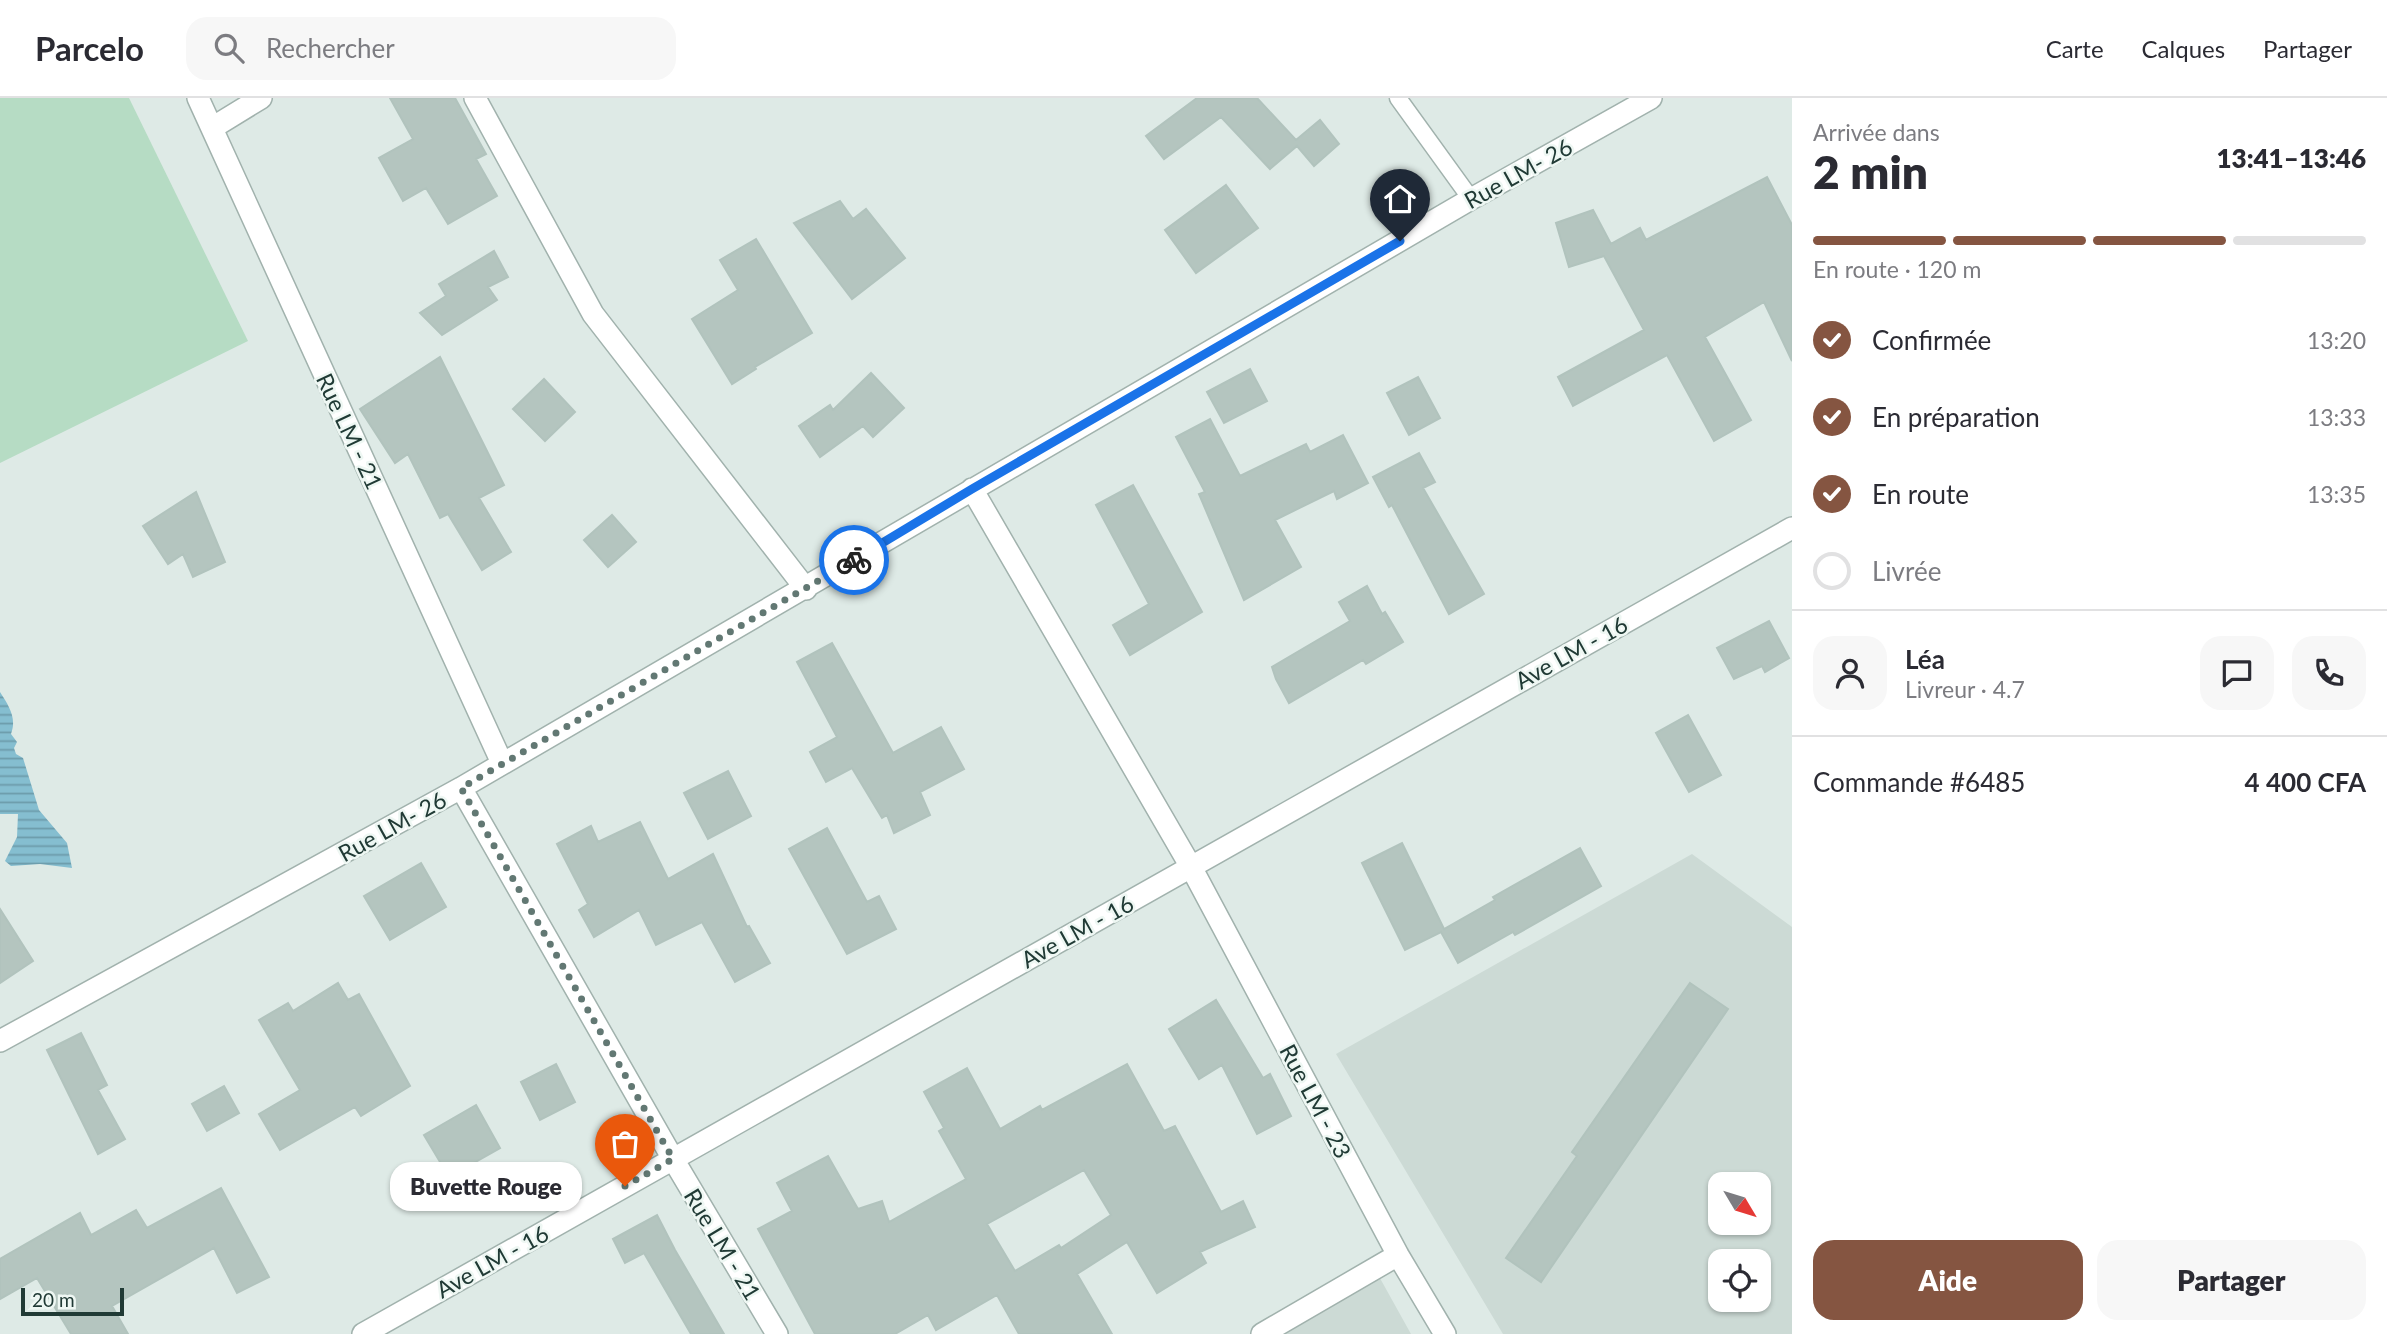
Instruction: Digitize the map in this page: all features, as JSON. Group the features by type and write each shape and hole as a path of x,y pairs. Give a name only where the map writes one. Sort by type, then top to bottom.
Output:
{"street":[{"name":"Rue LM - 21","path":"198,98 502,764"},
{"path":"212,128 261,98"},
{"path":"475,98 593,314 806,589"},
{"name":"Rue LM- 26","path":"0,1041 461,788 1471,199 1651,98"},
{"name":"Rue LM - 23","path":"972,489 1191,867 1398,1255 1445,1334"},
{"name":"Ave LM - 16","path":"363,1334 1792,528"},
{"name":"Rue LM - 21","path":"461,788 673,1159 777,1334"},
{"path":"1262,1334 1398,1255"}],"lane":[{"path":"1398,98 1471,199"}],"shaded area":[{"path":"1692,854 1792,927 1792,1334 1503,1334 1336,1054"},
{"path":"1376,1271 1411,1334 1270,1334"}],"green space":[{"path":"0,98 129,98 248,341 0,463"}],"water":[{"path":"0,692 13,717 11,734 17,742 14,748 16,754 23,758 39,810 67,843 72,868 40,864 11,866 5,861 17,837 18,814 0,814"}],"building":[{"path":"390,98 455,98 486,154 476,159 497,196 448,224 426,188 403,201 379,158 413,139"},
{"path":"1197,98 1257,98 1296,140 1320,120 1339,144 1314,166 1297,146 1270,169 1221,117 1164,159 1146,136"},
{"path":"1767,177 1792,225 1792,361 1764,302 1705,337 1751,420 1714,441 1667,355 1573,406 1558,377 1644,330 1604,256 1569,267 1556,223 1593,210 1611,244 1640,228 1646,240"},
{"path":"1226,185 1258,228 1196,273 1165,230"},
{"path":"840,201 853,219 866,209 905,258 852,299 794,223"},
{"path":"756,239 812,333 732,384 692,319 738,290 720,260"},
{"path":"494,251 508,277 488,287 497,300 442,335 420,313 446,296 439,284"},
{"path":"440,357 504,485 479,498 511,552 482,570 448,514 440,518 408,454 395,463 360,409"},
{"path":"1250,369 1267,401 1224,423 1207,392"},
{"path":"871,373 904,408 873,437 863,426 820,457 799,426 830,405 833,410"},
{"path":"1418,377 1440,418 1409,435 1387,393"},
{"path":"544,379 575,412 545,441 513,409"},
{"path":"1210,419 1240,476 1306,444 1310,452 1343,435 1368,483 1337,499 1334,491 1275,520 1301,567 1244,600 1199,494 1205,492 1176,437"},
{"path":"1419,453 1435,482 1423,488 1484,594 1449,614 1392,505 1389,507 1373,477"},
{"path":"1133,485 1202,612 1130,655 1113,625 1149,604 1096,505"},
{"path":"196,492 225,562 193,577 183,554 168,564 143,526"},
{"path":"612,515 636,542 608,567 584,540"},
{"path":"1367,586 1382,614 1385,612 1403,642 1366,664 1363,660 1289,703 1272,667 1350,621 1339,602"},
{"path":"1769,621 1789,658 1765,672 1762,666 1734,679 1717,648"},
{"path":"832,643 893,753 941,727 964,769 920,792 930,815 894,833 887,815 882,818 852,768 826,782 810,752 837,737 797,662"},
{"path":"1688,715 1721,775 1689,792 1656,733"},
{"path":"728,771 751,816 708,839 684,793"},
{"path":"640,822 668,879 713,854 747,927 749,926 770,963 735,982 702,922 656,945 639,910 594,937 579,910 588,904 557,844 591,826 598,842"},
{"path":"827,828 867,902 879,896 896,929 847,954 789,849"},
{"path":"1402,843 1444,929 1495,900 1493,897 1580,848 1601,886 1515,935 1513,932 1458,963 1441,932 1405,950 1362,863"},
{"path":"421,863 446,907 390,940 364,896"},
{"path":"0,909 33,961 0,983"},
{"path":"338,983 348,1000 359,994 410,1086 361,1116 355,1107 280,1150 259,1114 300,1090 259,1020 288,1003 293,1011"},
{"path":"1690,983 1728,1009 1541,1282 1506,1258 1577,1156 1572,1152"},
{"path":"1216,1000 1263,1078 1270,1074 1291,1116 1257,1134 1222,1065 1199,1079 1169,1029"},
{"path":"81,1033 107,1085 98,1090 125,1139 98,1154 47,1050"},
{"path":"556,1064 575,1102 540,1120 521,1082"},
{"path":"1127,1064 1164,1131 1175,1126 1221,1212 1243,1201 1255,1227 1200,1252 1206,1263 1157,1293 1127,1242 1077,1274 1112,1334 1019,1334 997,1295 936,1330 928,1315 895,1334 815,1334 758,1229 792,1211 777,1183 828,1156 858,1209 882,1201 889,1222 966,1179 939,1131 944,1128 924,1092 967,1068 1000,1129 1040,1106 1042,1110","holes":["1084,1170 1111,1215 1061,1248 1059,1245 1015,1271 987,1224"]},
{"path":"224,1086 239,1113 207,1131 192,1104"},
{"path":"476,1105 500,1148 449,1177 424,1135"},
{"path":"221,1188 269,1277 237,1293 214,1248 112,1306 128,1334 71,1334 37,1278 0,1299 0,1259 80,1213 91,1235 136,1210 147,1228"},
{"path":"657,1215 724,1334 691,1334 644,1253 625,1263 613,1239"}],"way so far":[{"path":"625,1186 673,1159 461,788 854,560"}],"place":[{"name":"Buvette Rouge","path":"625,1186"}],"route":[{"path":"854,560 1400,241"}]}
